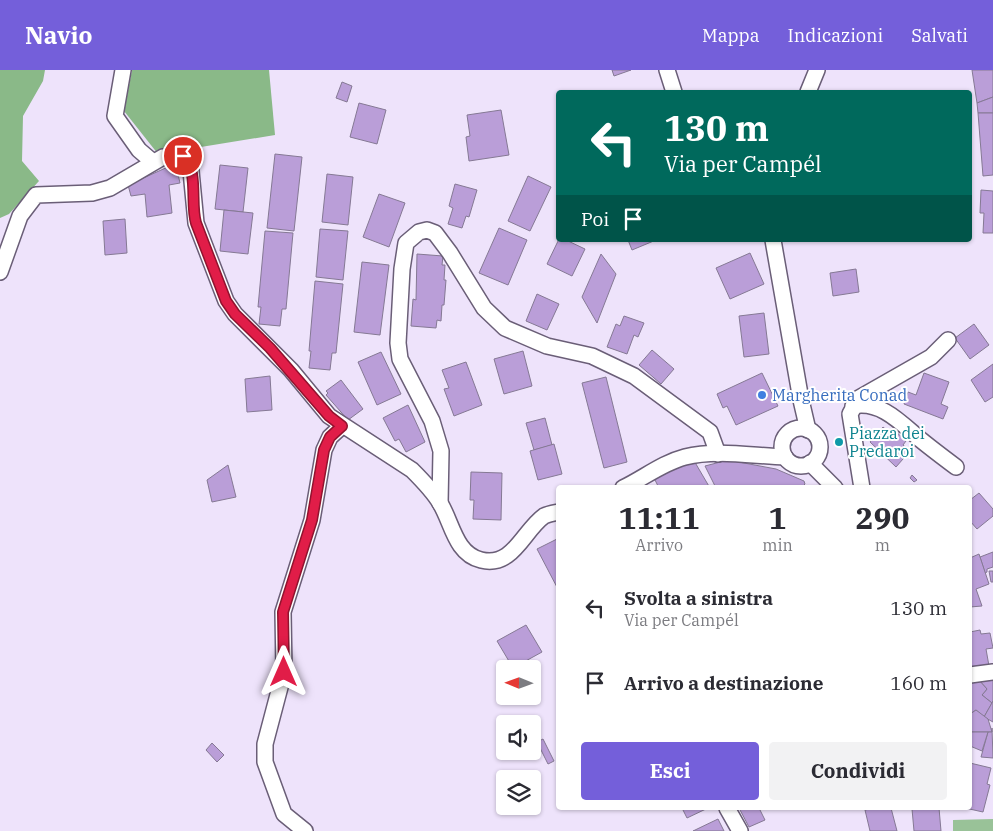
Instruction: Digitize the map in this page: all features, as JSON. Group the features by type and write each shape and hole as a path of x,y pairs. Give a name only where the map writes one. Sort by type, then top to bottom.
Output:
{"street":[{"path":"123,70 115,116 139,150 153,162"},
{"path":"667,70 673,90"},
{"path":"809,90 817,70"},
{"path":"0,272 20,216 36,196 92,193 110,188 162,157 183,156 190,162 193,213 226,301 245,326 270,348 329,416 412,470 440,503 460,545 468,555 486,562 500,560 509,554 545,515 556,513"},
{"path":"440,503 441,451 432,421 400,359 398,342 401,279 406,243 419,232 428,230 435,233 450,252 484,308 505,328 547,346 592,356 634,376 710,432 718,454"},
{"path":"773,242 808,430"},
{"path":"862,485 850,414 853,406 859,398 931,357 948,340"},
{"path":"853,406 875,408 899,419 920,439 956,467"},
{"path":"304,831 284,814 265,762 264,744 284,672 283,612 312,520 324,450 330,437 342,426"},
{"path":"801,428 808,430 818,439 819,453 810,463 801,466 792,463 785,457 782,449 787,434 801,428"},
{"path":"628,485 658,468 686,457 718,454 785,457"},
{"path":"810,463 832,485"},
{"path":"972,675 993,672"},
{"path":"728,810 740,831"}],"green space":[{"path":"0,70 45,70 43,81 23,116 22,161 39,181 9,214 0,218"},
{"path":"132,70 269,70 275,135 158,154 124,111"},
{"path":"993,819 993,831 953,831 953,820"}],"building":[{"path":"612,70 631,70 614,76"},
{"path":"972,70 993,70 993,97 977,103"},
{"path":"342,82 352,86 347,102 336,98"},
{"path":"993,97 993,113 978,113 977,103"},
{"path":"359,103 386,110 377,144 350,137"},
{"path":"501,110 509,155 469,161 466,137 470,136 467,115"},
{"path":"978,113 993,113 993,175 983,176"},
{"path":"275,154 302,157 294,231 267,228"},
{"path":"220,165 248,168 243,212 215,209"},
{"path":"170,166 177,170 180,183 169,185 172,213 147,217 145,194 131,196 128,185"},
{"path":"327,174 353,177 348,225 322,222"},
{"path":"528,176 551,187 530,231 508,221"},
{"path":"455,184 477,190 469,217 466,216 462,228 448,224 453,208 449,206"},
{"path":"981,190 993,191 993,233 983,233 984,213 980,213"},
{"path":"379,194 405,203 389,247 363,237"},
{"path":"224,210 253,213 248,254 220,251"},
{"path":"125,219 127,253 105,255 103,221"},
{"path":"499,228 527,240 508,285 479,273"},
{"path":"320,229 348,231 343,280 316,277"},
{"path":"265,231 293,233 286,309 282,309 280,326 259,324 261,307 258,307"},
{"path":"558,242 570,242 585,249 572,276 547,264"},
{"path":"629,242 651,242 632,250"},
{"path":"750,253 764,284 730,299 716,268"},
{"path":"417,254 443,256 442,265 445,265 444,280 446,280 444,305 442,305 441,321 437,320 436,328 411,326 413,299 416,300"},
{"path":"601,254 616,274 597,323 582,297"},
{"path":"362,262 389,265 380,335 354,332"},
{"path":"856,269 859,292 833,296 830,273"},
{"path":"315,281 343,284 336,353 332,353 330,370 309,368"},
{"path":"537,294 559,304 547,330 526,321"},
{"path":"764,313 769,354 744,357 739,316"},
{"path":"624,316 644,323 638,337 634,335 627,354 607,347 616,324 620,326"},
{"path":"974,324 989,345 970,359 955,338"},
{"path":"652,350 674,369 661,384 639,365"},
{"path":"523,351 532,386 504,394 494,359"},
{"path":"381,352 401,394 377,405 358,362"},
{"path":"466,362 482,405 454,416 444,389 449,388 442,370"},
{"path":"993,364 993,397 985,402 971,380"},
{"path":"762,373 778,406 736,425 727,406 723,408 717,394"},
{"path":"924,373 949,382 941,404 948,407 943,419 904,404 908,392 916,395"},
{"path":"270,376 272,410 247,412 245,379"},
{"path":"606,377 627,462 604,468 582,383"},
{"path":"341,380 363,409 348,420 326,395 328,393 326,391"},
{"path":"408,405 425,442 406,452 399,439 395,441 383,418"},
{"path":"545,418 552,445 534,450 526,423"},
{"path":"883,427 890,433 893,429 906,441 903,445 910,451 896,467 870,442"},
{"path":"554,444 562,474 538,480 530,451"},
{"path":"693,459 708,485 658,485 654,478"},
{"path":"728,460 776,469 804,481 805,484 714,485 705,466"},
{"path":"228,465 236,497 212,502 207,480"},
{"path":"471,472 502,473 501,520 473,519 474,500 470,500"},
{"path":"912,475 917,480 914,482 910,478"},
{"path":"979,493 993,509 993,516 977,529 972,523 972,498"},
{"path":"556,540 556,585 537,549"},
{"path":"993,552 993,567 987,569 985,573 980,557"},
{"path":"979,554 989,584 976,589 982,606 972,607 972,557"},
{"path":"989,571 993,571 993,582 991,582"},
{"path":"526,625 542,652 528,660 508,660 497,641"},
{"path":"980,630 981,634 990,633 993,648 986,649 989,666 972,668 972,632"},
{"path":"993,675 992,703 982,695 987,689 977,678"},
{"path":"972,678 977,678 987,689 982,695 992,703 984,717 976,710 972,713"},
{"path":"993,701 993,722 984,717"},
{"path":"976,710 988,719 992,732 972,732 972,713"},
{"path":"992,728 993,758 981,757 988,732 992,732"},
{"path":"972,732 988,732 982,751 972,747"},
{"path":"543,739 554,761 548,764 541,750 541,740"},
{"path":"212,743 224,755 217,762 206,750"},
{"path":"972,763 991,768 987,784 990,785 983,812 972,810"},
{"path":"683,810 704,810 687,818"},
{"path":"740,810 760,810 765,820 749,827"},
{"path":"865,810 892,810 897,831 870,831"},
{"path":"912,810 939,810 941,831 914,831"},
{"path":"718,819 724,831 693,831"}],"place":[{"name":"Margherita Conad","path":"762,395"},
{"name":"Piazza dei Predaroi","path":"839,442"}],"route":[{"path":"183,156 190,162 193,213 226,301 245,326 270,348 329,416 342,426 330,437 324,450 312,520 283,612 284,672"}]}
